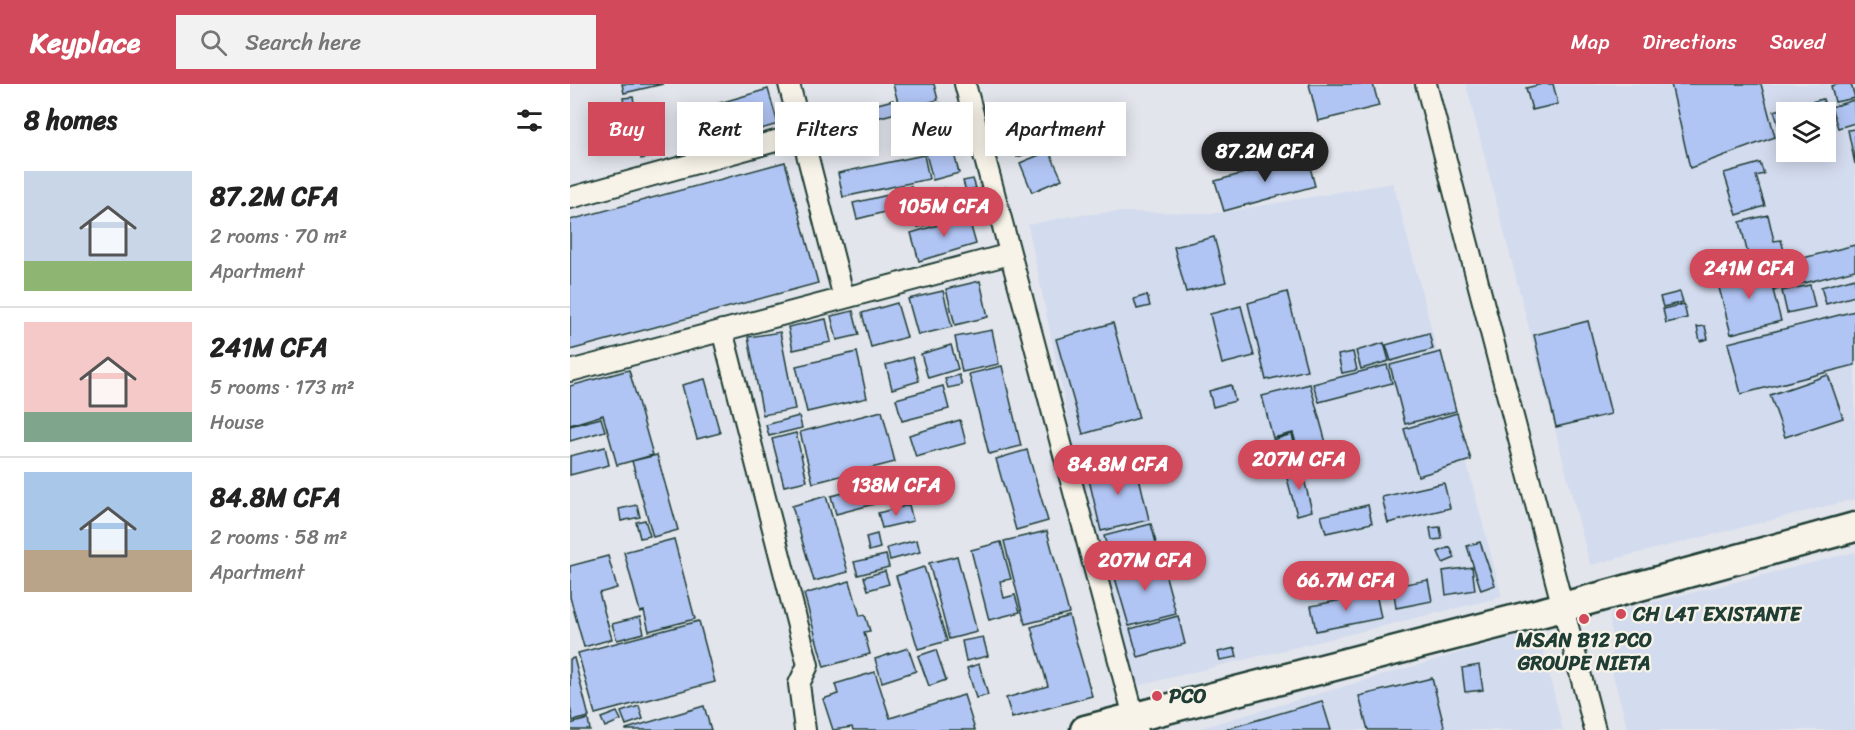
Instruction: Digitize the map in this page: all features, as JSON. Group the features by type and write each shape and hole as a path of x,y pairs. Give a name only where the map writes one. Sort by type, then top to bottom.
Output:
{"main road":[{"path":"1084,730 1136,724 1855,527"}],"street":[{"path":"789,84 793,102"},
{"path":"965,84 1136,724"},
{"path":"1426,84 1595,730"},
{"path":"570,198 775,141"},
{"path":"807,156 844,298"},
{"path":"570,371 1010,254"},
{"path":"722,330 808,665 799,684 805,730"}],"shaded area":[{"path":"1466,84 1855,84 1855,499 1590,565"},
{"path":"1393,183 1502,597 1124,689 1028,225 1070,216 1113,212 1218,213"},
{"path":"1855,552 1855,730 1628,730 1613,675 1610,613"},
{"path":"1538,630 1563,730 1194,730"}],"building":[{"path":"622,84 663,84 624,93"},
{"path":"893,84 934,84 938,100 898,102"},
{"path":"1309,84 1373,84 1379,106 1318,121"},
{"path":"1553,84 1558,104 1532,110 1526,88"},
{"path":"1671,84 1761,84 1775,137 1690,168"},
{"path":"1851,84 1855,98 1835,102 1831,86"},
{"path":"768,89 775,114 775,125 763,128 763,102 723,102"},
{"path":"633,97 634,102 624,102 623,98"},
{"path":"893,100 891,114 879,117 879,104"},
{"path":"1854,100 1855,123 1838,128 1836,105"},
{"path":"1855,129 1855,164 1848,130"},
{"path":"640,156 653,157 641,159"},
{"path":"924,156 929,179 843,197 838,173"},
{"path":"927,156 955,156 959,173 933,180"},
{"path":"1037,156 1051,156 1062,179 1032,192 1020,163"},
{"path":"1307,156 1315,186 1224,211 1215,181"},
{"path":"785,162 818,283 570,350 570,220"},
{"path":"1760,163 1764,174 1756,176 1765,206 1737,215 1724,173"},
{"path":"973,179 976,188 966,191 963,181"},
{"path":"911,186 920,217 908,220 900,189"},
{"path":"945,188 951,212 941,214 935,190"},
{"path":"897,193 901,208 857,219 853,203"},
{"path":"1768,215 1774,241 1781,240 1785,254 1750,263 1740,222"},
{"path":"939,216 940,222 918,227 917,221"},
{"path":"968,216 976,244 919,261 911,233"},
{"path":"1214,237 1226,282 1186,292 1174,247"},
{"path":"1855,245 1855,270 1781,289 1775,265"},
{"path":"1733,265 1735,271 1712,278 1710,271"},
{"path":"1773,265 1779,289 1774,291 1767,267"},
{"path":"1767,267 1781,321 1731,334 1717,280"},
{"path":"1855,278 1855,296 1826,304 1821,287"},
{"path":"980,281 988,317 955,325 946,289"},
{"path":"1810,285 1815,307 1787,313 1782,291"},
{"path":"943,291 952,327 918,335 908,299"},
{"path":"1287,292 1307,370 1266,380 1248,303"},
{"path":"1680,292 1683,302 1663,307 1660,297"},
{"path":"1147,295 1150,306 1137,309 1134,299"},
{"path":"897,303 907,337 871,347 862,313"},
{"path":"1684,304 1687,318 1666,323 1663,309"},
{"path":"1241,306 1254,356 1222,364 1210,314"},
{"path":"853,311 859,335 837,340 831,316"},
{"path":"1855,311 1855,365 1741,394 1728,343"},
{"path":"826,319 831,342 793,350 788,327"},
{"path":"1588,321 1611,414 1556,427 1534,335"},
{"path":"1113,323 1139,418 1083,434 1056,339"},
{"path":"1705,326 1708,339 1700,341 1697,327"},
{"path":"992,330 999,364 962,372 955,337"},
{"path":"780,332 795,409 763,415 748,337"},
{"path":"1429,333 1433,349 1391,361 1386,345"},
{"path":"1384,343 1389,361 1361,369 1356,351"},
{"path":"951,345 958,369 928,378 921,354"},
{"path":"857,352 867,398 807,412 796,366"},
{"path":"1353,352 1357,370 1342,373 1338,355"},
{"path":"1441,352 1456,411 1405,424 1390,365"},
{"path":"913,357 919,381 892,389 886,365"},
{"path":"1387,365 1392,383 1319,402 1313,384"},
{"path":"1002,366 1021,446 989,454 969,374"},
{"path":"629,370 653,455 617,465 603,415 570,425 570,386"},
{"path":"959,375 962,385 948,388 945,379"},
{"path":"1828,375 1843,418 1785,437 1770,395"},
{"path":"705,379 720,433 697,439 682,385"},
{"path":"1310,384 1326,443 1298,450 1293,433 1273,438 1262,396"},
{"path":"1231,385 1235,401 1213,407 1209,391"},
{"path":"943,386 949,409 902,421 896,399"},
{"path":"882,411 895,462 813,483 800,432"},
{"path":"1457,413 1471,460 1418,476 1404,429"},
{"path":"799,416 802,428 769,436 766,425"},
{"path":"601,418 605,431 570,441 570,426"},
{"path":"960,420 966,443 916,457 909,435"},
{"path":"796,433 807,481 784,486 772,439"},
{"path":"1292,434 1296,451 1278,456 1273,440"},
{"path":"605,447 609,465 570,475 570,456"},
{"path":"1027,450 1048,521 1016,530 996,459"},
{"path":"657,455 678,530 653,537 632,461"},
{"path":"1135,460 1149,520 1101,531 1087,471"},
{"path":"1301,467 1312,511 1297,515 1285,471"},
{"path":"902,478 906,497 884,501 881,483"},
{"path":"1444,483 1450,508 1388,523 1382,497"},
{"path":"874,485 878,503 836,514 831,496"},
{"path":"826,496 848,572 814,581 792,506"},
{"path":"637,505 640,517 621,521 619,509"},
{"path":"909,505 913,521 882,528 878,513"},
{"path":"1368,505 1372,523 1326,533 1321,516"},
{"path":"645,520 650,536 640,538 636,522"},
{"path":"1151,524 1159,554 1112,566 1104,536"},
{"path":"1440,527 1442,539 1432,540 1430,528"},
{"path":"1047,531 1069,613 1025,624 1004,541"},
{"path":"877,534 880,548 869,551 866,537"},
{"path":"674,539 695,619 649,631 644,611 640,612 624,552"},
{"path":"917,540 920,552 890,560 887,548"},
{"path":"1001,542 1011,579 1000,581 1004,598 1015,595 1020,612 989,620 971,550"},
{"path":"1480,542 1495,585 1481,590 1467,546"},
{"path":"1450,547 1455,558 1443,563 1438,552"},
{"path":"886,555 889,567 858,575 854,562"},
{"path":"608,556 617,588 599,593 612,639 584,647 570,597 570,566"},
{"path":"957,556 977,632 949,639 929,563"},
{"path":"1161,558 1176,614 1129,626 1113,571"},
{"path":"924,567 947,641 918,649 896,576"},
{"path":"1472,567 1475,590 1446,595 1443,571"},
{"path":"885,571 889,584 868,590 864,577"},
{"path":"1381,574 1383,586 1337,592 1335,580"},
{"path":"1428,580 1432,601 1396,608 1393,586"},
{"path":"850,581 860,616 865,615 870,631 864,632 870,654 824,667 804,594"},
{"path":"1376,593 1381,618 1316,631 1311,606"},
{"path":"1069,616 1092,696 1012,718 1006,698 1048,686 1031,627"},
{"path":"1178,616 1185,644 1138,657 1130,629"},
{"path":"640,617 644,633 617,640 612,624"},
{"path":"699,621 715,682 595,714 578,653"},
{"path":"983,637 988,656 966,661 962,641"},
{"path":"908,648 916,671 882,682 875,659"},
{"path":"1235,648 1237,657 1220,660 1218,652"},
{"path":"936,650 946,680 929,686 918,656"},
{"path":"574,658 589,717 573,721 570,707 570,659"},
{"path":"979,664 988,695 976,698 967,668"},
{"path":"1479,665 1483,690 1465,692 1462,668"},
{"path":"875,672 890,718 964,695 975,730 853,730 852,727 833,730 823,699 838,694 835,684"},
{"path":"1432,678 1445,730 1368,730 1359,696"},
{"path":"1322,701 1331,730 1223,730"},
{"path":"639,706 643,719 626,725 621,712"},
{"path":"704,706 711,730 626,730 626,729"},
{"path":"617,712 621,720 605,727 601,718"},
{"path":"588,719 590,730 570,730 570,724"}],"place":[{"name":"CH L4T EXISTANTE","path":"1621,614"},
{"name":"MSAN B12 PCO GROUPE NIETA","path":"1584,619"},
{"name":"PCO","path":"1157,696"}]}
